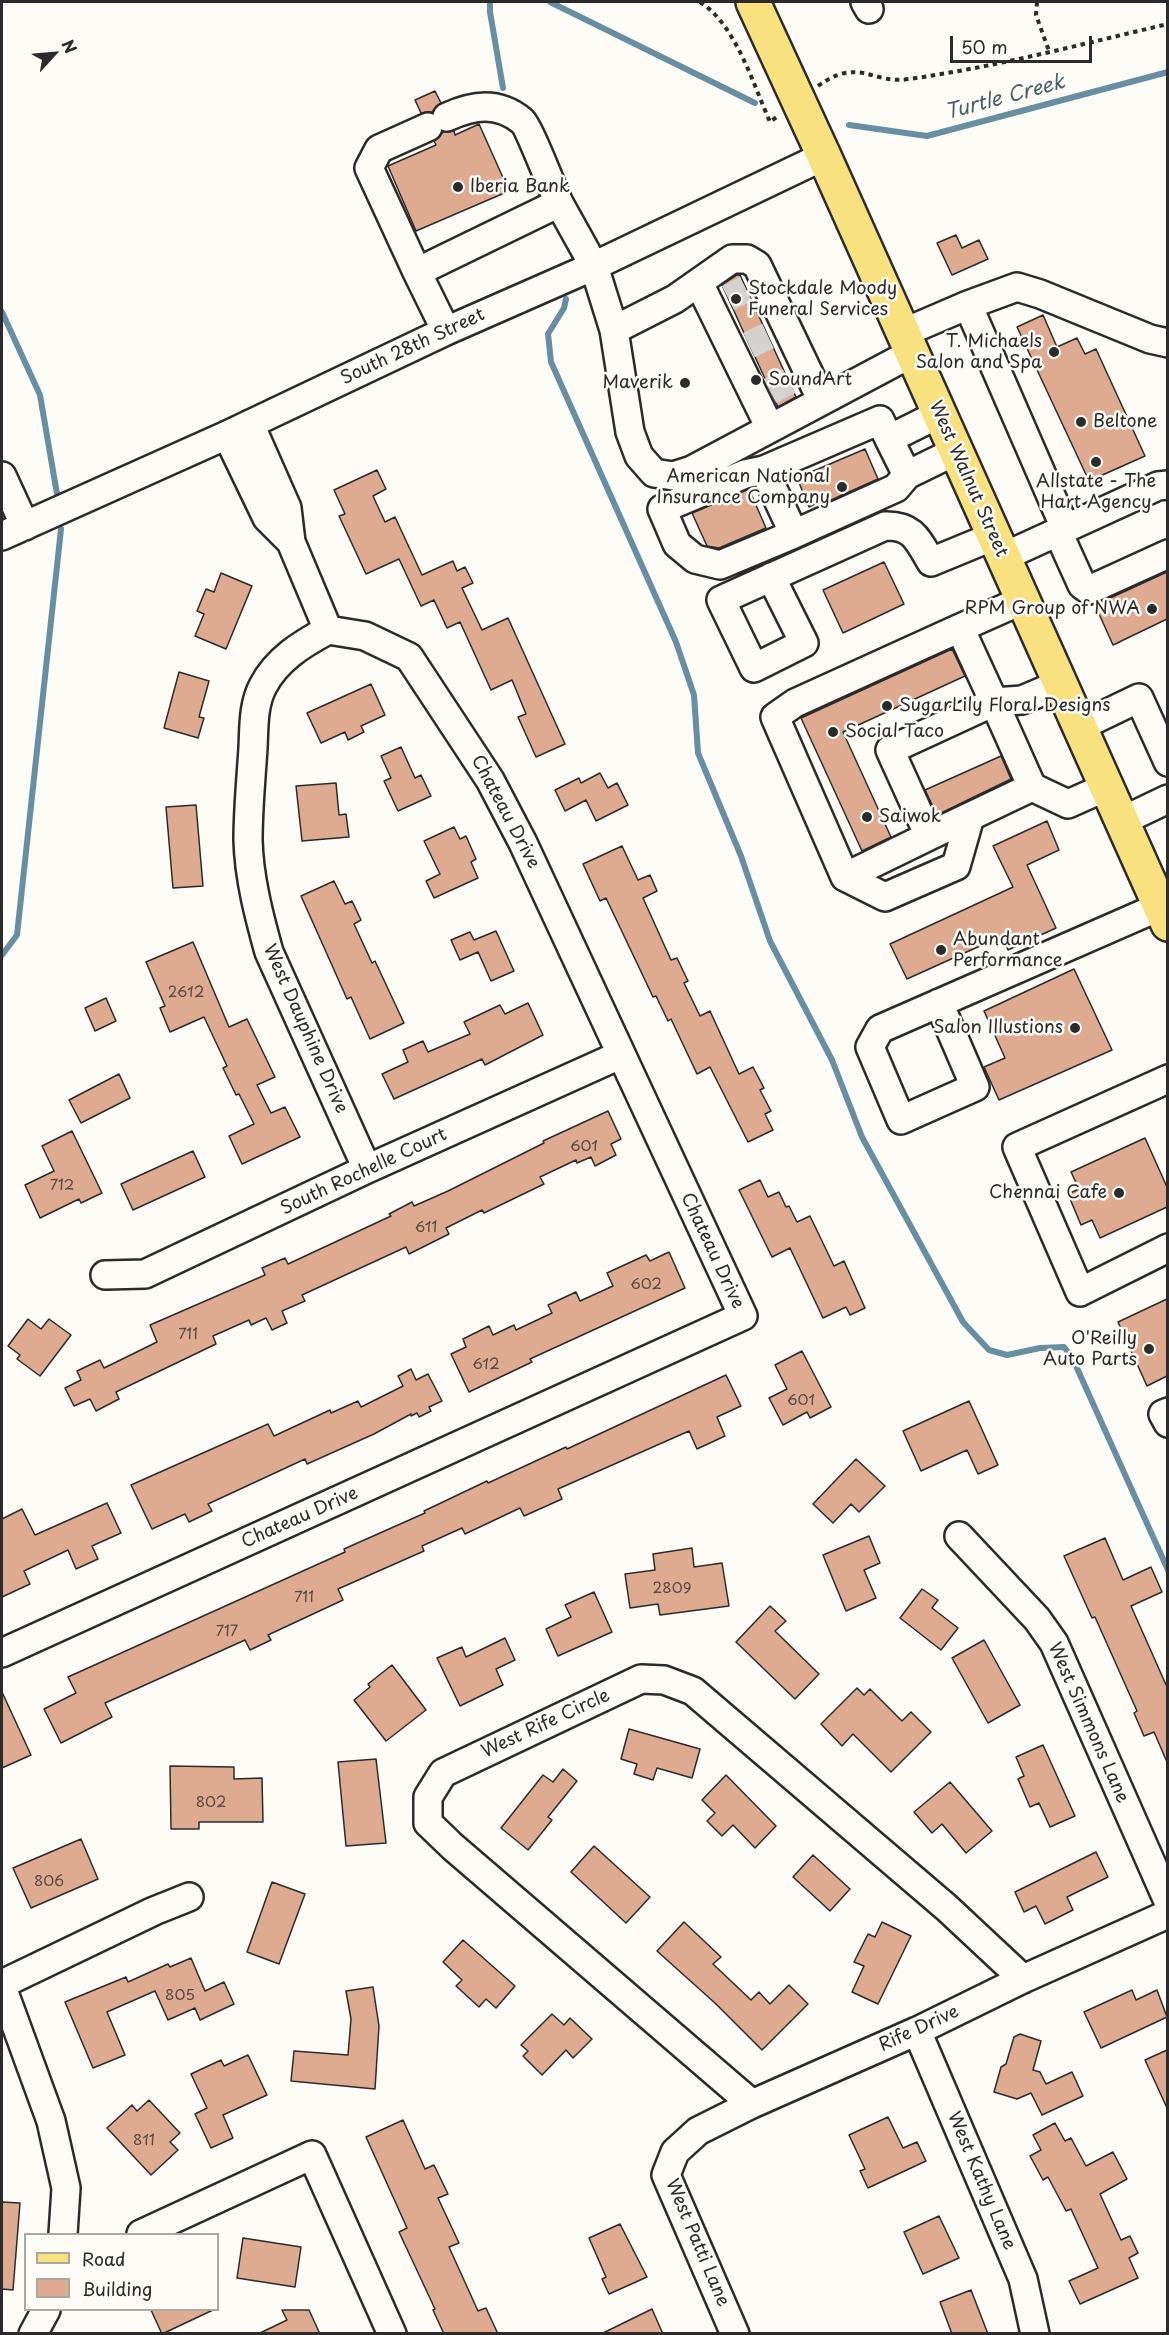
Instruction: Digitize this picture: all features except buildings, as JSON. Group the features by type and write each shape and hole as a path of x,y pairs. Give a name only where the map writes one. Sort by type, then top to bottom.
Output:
{"main road":[{"name":"West Walnut Street","path":"753,2 1106,787 1165,911"}],"street":[{"path":"446,331 369,168 379,149 468,108 495,107 523,122 559,202 594,266 614,330 630,432 639,456 654,473 673,476 692,470 822,401 968,305 1017,287 1040,294 1150,339 1167,343"},
{"name":"South 28th Street","path":"13,531 446,331 594,266 824,156"},
{"path":"417,272 559,202"},
{"path":"614,330 675,299 729,291"},
{"path":"729,291 759,341 781,386 822,401"},
{"path":"729,291 759,341 781,386 770,428"},
{"path":"968,305 1062,530 1082,585 1089,590 1167,554"},
{"path":"889,439 939,414"},
{"path":"907,476 880,420 764,470 745,474 662,509 677,544 695,559 720,565 896,488 907,476 956,451"},
{"path":"238,429 267,518 291,542 328,630"},
{"path":"764,470 794,534"},
{"path":"2,476 13,531"},
{"path":"771,577 885,526 907,529 916,538 931,562 1062,530 1164,493"},
{"path":"970,817 956,866 885,897 845,877 775,717 795,703 1023,600"},
{"path":"960,628 1032,787 1068,804 1106,787"},
{"name":"Chateau Drive","path":"2,1653 743,1316 523,843 490,780 409,657 365,636 328,630"},
{"name":"West Dauphine Drive","path":"328,630 297,647 275,668 262,686 254,712 248,841 254,891 269,952 367,1169"},
{"path":"929,836 890,750 994,702 1022,700 1060,684"},
{"path":"1079,727 1139,698 1167,762"},
{"path":"845,877 1032,787"},
{"path":"1122,821 1167,798"},
{"path":"939,1003 1165,911"},
{"name":"South Rochelle Court","path":"105,1275 145,1274 367,1169 620,1055"},
{"path":"1167,1079 1017,1147 1080,1292 1167,1248"},
{"path":"1167,1412 1163,1414 1167,1424"},
{"name":"West Simmons Lane","path":"959,1536 1037,1619 1054,1643 1167,1901"},
{"name":"West Rife Circle","path":"752,2104 428,1823 428,1797 443,1773 641,1679 664,1680 693,1691 947,1908 1023,1978"},
{"path":"63,2233 66,2188 51,2121 2,1985 154,1911 189,1897"},
{"name":"Rife Drive","path":"675,2152 698,2131 752,2104 918,2031 1023,1978 1167,1914"},
{"name":"West Kathy Lane","path":"918,2031 1023,2279 1035,2334"},
{"name":"West Patti Lane","path":"675,2152 666,2175 735,2334"},
{"path":"145,2233 312,2155 392,2334"},
{"path":"33,2334 45,2311"}],"path":[{"path":"700,2 717,16 728,31 770,122"},
{"path":"1037,2 1036,15 1049,51"},
{"path":"821,83 849,71 900,81 931,76 1167,24"}],"waterway":[{"path":"490,2 503,88"},
{"name":"Turtle Creek","path":"550,2 755,103"},
{"name":"Turtle Creek","path":"849,125 927,136 1168,72"},
{"path":"566,299 564,308 548,334 551,362 676,642 694,695 698,753 741,856 770,941 832,1060 862,1137 963,1322 989,1350 1007,1355 1040,1348 1064,1347 1072,1357 1168,1570"},
{"path":"2,312 40,395 57,494"},
{"path":"2,955 17,935 61,529"}],"tunnel":[{"path":"728,298 746,289"},
{"path":"749,345 768,336"},
{"path":"770,391 789,381"}],"place":[{"name":"Iberia Bank","path":"458,187"},
{"name":"Stockdale Moody Funeral Services","path":"736,299"},
{"name":"T. Michaels Salon and Spa","path":"1054,352"},
{"name":"SoundArt","path":"756,380"},
{"name":"Maverik","path":"685,383"},
{"name":"Beltone","path":"1081,422"},
{"name":"Allstate - The Hart Agency","path":"1096,462"},
{"name":"American National Insurance Company","path":"842,487"},
{"name":"RPM Group of NWA","path":"1152,609"},
{"name":"SugarLily Floral Designs","path":"887,706"},
{"name":"Social Taco","path":"833,732"},
{"name":"Saiwok","path":"867,817"},
{"name":"Abundant Performance","path":"941,950"},
{"name":"Salon Illustions","path":"1075,1028"},
{"name":"Chennai Cafe","path":"1119,1193"},
{"name":"O'Reilly Auto Parts","path":"1149,1349"}]}
